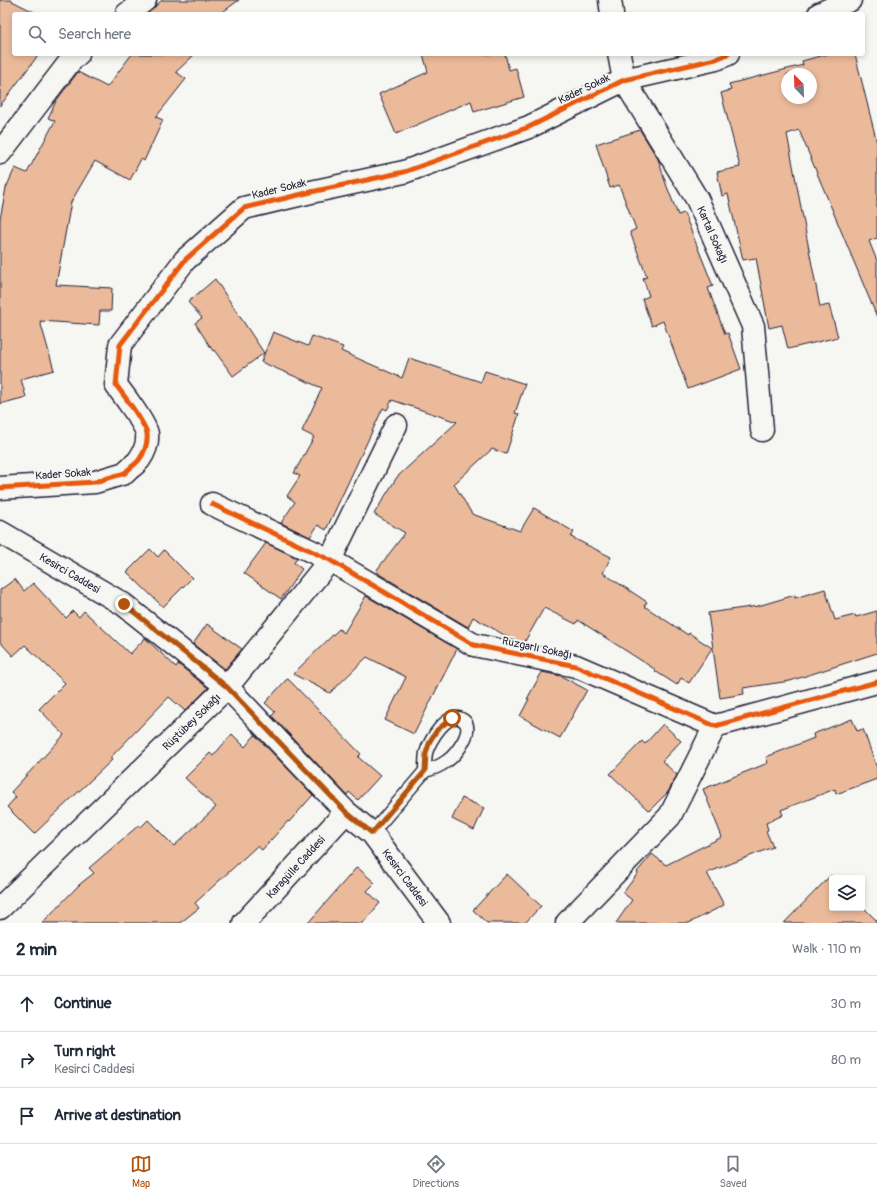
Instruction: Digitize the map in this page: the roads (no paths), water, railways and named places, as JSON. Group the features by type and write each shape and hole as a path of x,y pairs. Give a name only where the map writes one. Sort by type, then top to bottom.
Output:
{"street":[{"path":"130,12 145,0"},
{"path":"610,0 612,12"},
{"path":"823,12 850,0"},
{"path":"0,153 76,56"},
{"name":"Kartal Sokağı","path":"620,56 624,80 697,199 754,326 762,430"},
{"name":"Kader Sokak","path":"0,488 95,482 125,472 138,460 146,446 147,433 140,419 116,385 120,345 185,260 244,208 404,172 529,127 624,80 716,60 724,56"},
{"name":"Rüştübey Sokağı","path":"0,908 227,687 330,560 396,425"},
{"name":"Rüzgarlı Sokağı","path":"212,504 330,560 474,645 576,666 715,726"},
{"name":"Kesirci Caddesi","path":"0,532 124,604 227,687 346,812 372,833 439,923"},
{"path":"567,923 670,816 715,726 877,682"},
{"name":"Karagülle Caddesi","path":"244,923 346,812"}],"lane":[{"path":"372,833 425,771"}]}
